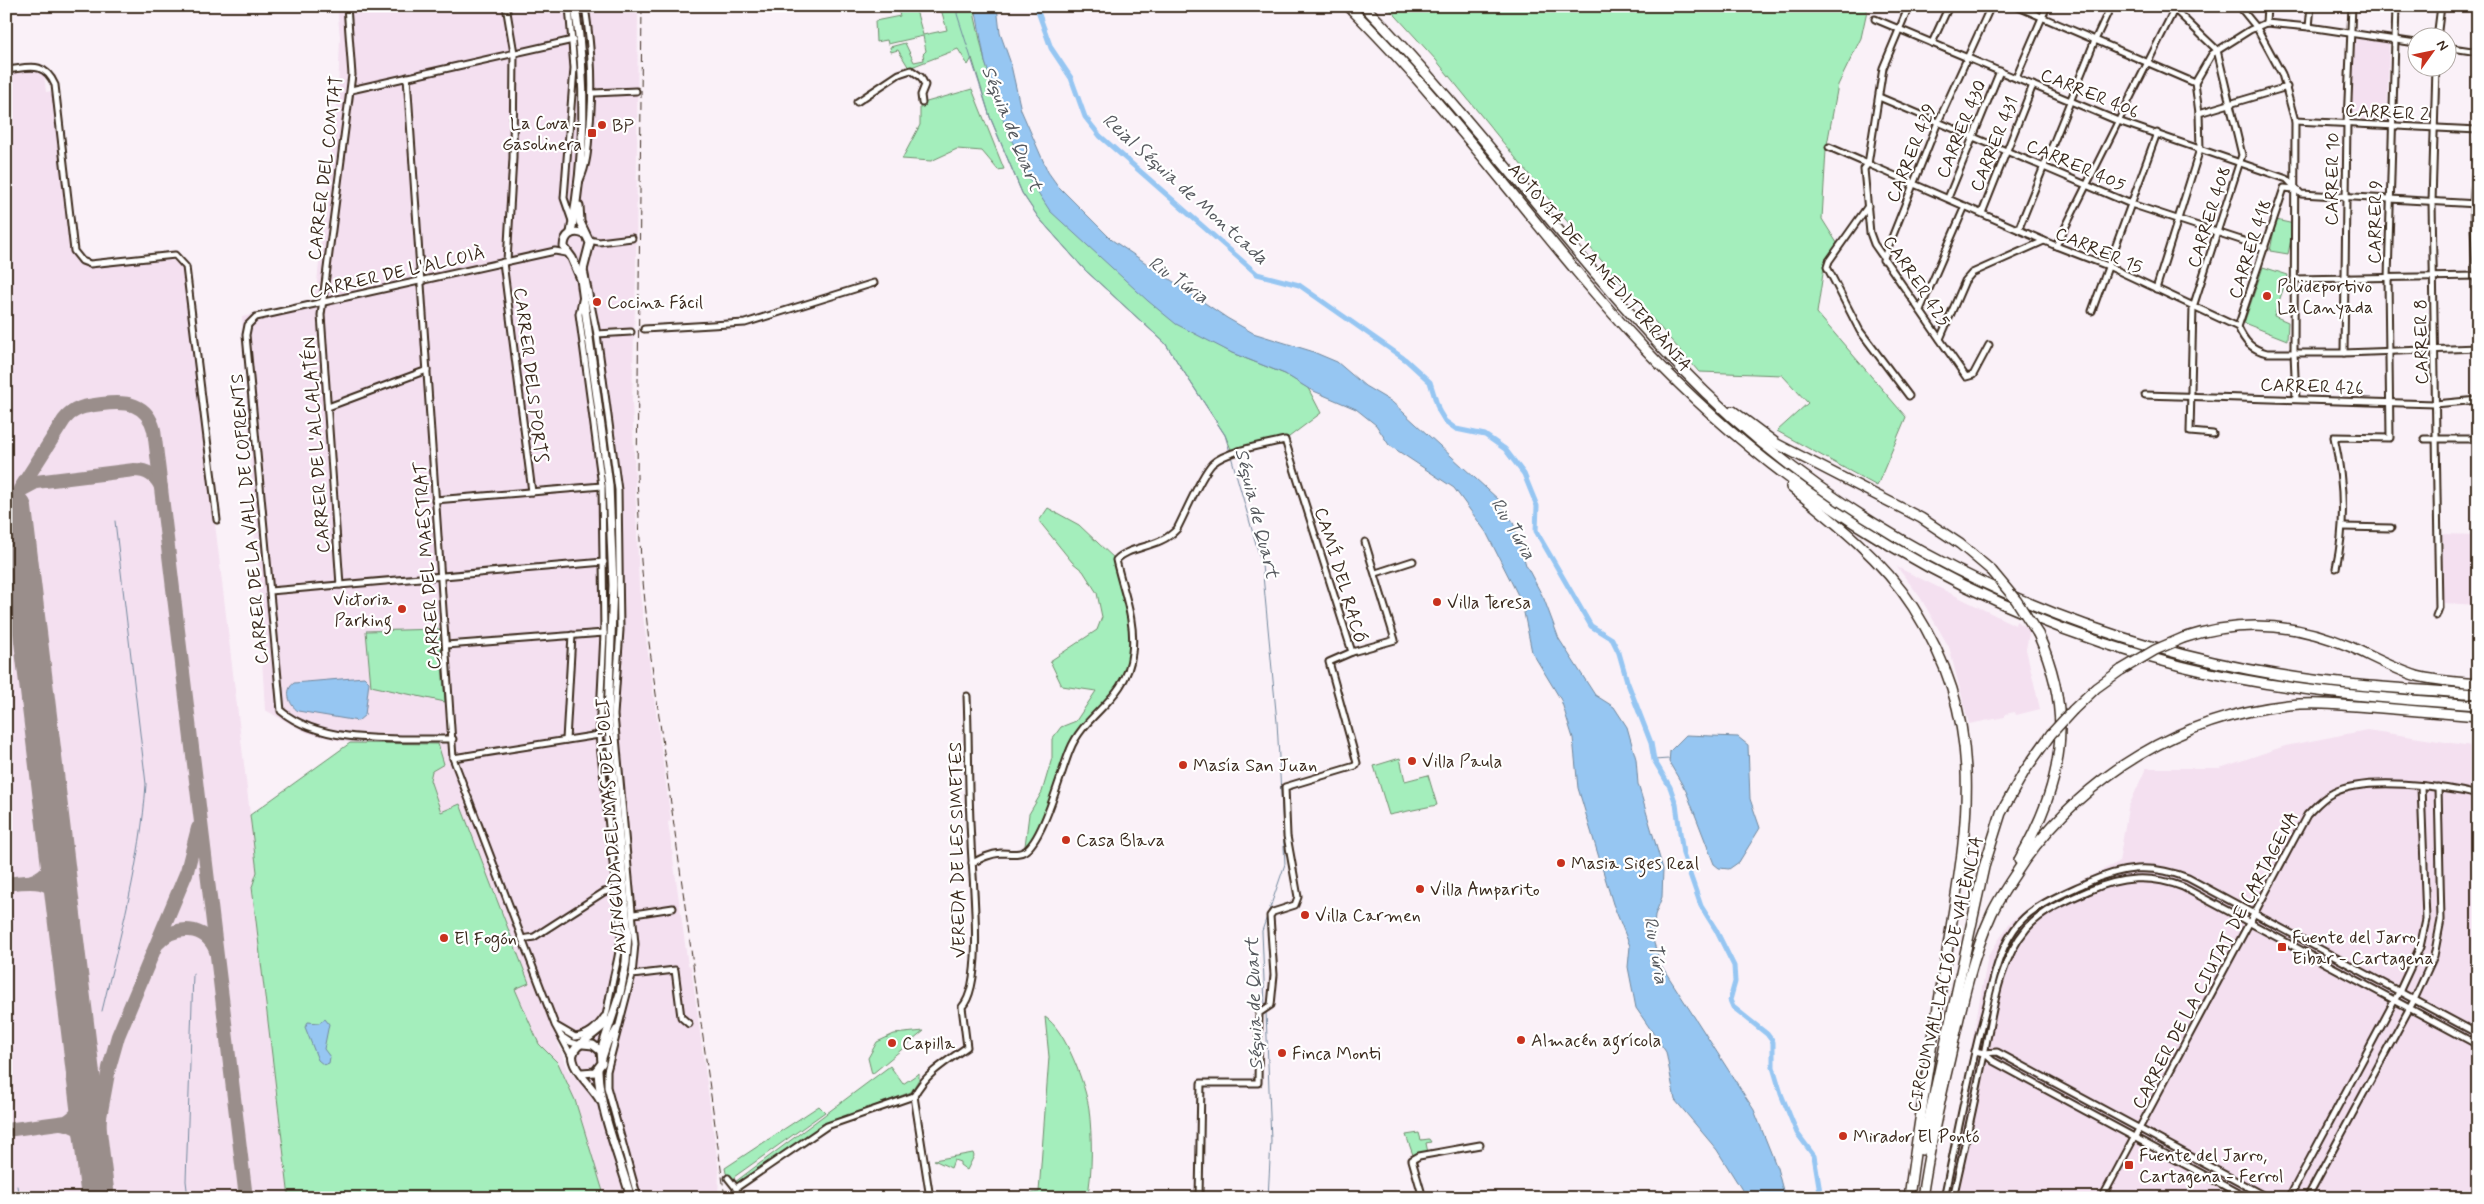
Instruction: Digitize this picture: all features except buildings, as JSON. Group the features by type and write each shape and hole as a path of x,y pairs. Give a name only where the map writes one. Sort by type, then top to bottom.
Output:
{"highway":[{"name":"AUTOVIA DE LA MEDITERRÀNIA","path":"1348,6 1412,73 1458,126 1643,347 1721,424 1768,464 1859,526 1912,558 1996,601 2049,624 2116,647 2188,668 2272,685 2355,696 2478,705"},
{"name":"AUTOVIA DE LA MEDITERRÀNIA","path":"1364,6 1466,118 1618,301 1683,370 1729,415 1786,462 1866,517 1960,571 2054,613 2154,647 2277,674 2358,685 2478,694"},
{"path":"1683,370 1691,372 1732,410 1777,444 1921,518 1960,544 1992,571 2016,600 2042,642 2054,676 2059,705 2060,756 2049,801 2010,880"},
{"path":"1768,464 1775,473 1828,516 1871,556 1912,606 1930,636 1944,667 1963,735 1968,785 1964,846 1909,1198"},
{"name":"CIRCUMVAL·LACIÓ DE VALÈNCIA","path":"1913,1198 1984,867 2001,813 2024,772 2051,734 2096,688 2121,670 2155,650 2211,629 2245,624 2271,625 2326,637 2417,675 2439,681 2478,684"},
{"name":"CIRCUMVAL·LACIÓ DE VALÈNCIA","path":"1922,1198 1936,1120 1971,970 1993,910 2010,880 2040,840 2077,801 2110,773 2155,745 2193,728 2236,714 2288,705 2318,703 2478,716"}],"main road":[{"path":"575,6 581,50 584,96 578,198 572,233 566,238 564,244 581,279"},
{"path":"578,198 588,241 581,279 608,476 613,535 608,717 628,935 626,962 620,993 611,1017 598,1070 603,1106 631,1198"},
{"path":"572,233 588,241"},
{"path":"569,255 579,258 585,256"},
{"path":"603,1106 582,1073 574,1067 572,1057 576,1048 600,1030 611,1017"},
{"path":"582,1044 593,1045 602,1055"},
{"path":"582,1073 590,1074 598,1070"}],"street":[{"name":"CARRER DEL COMTAT","path":"322,303 351,90 352,75 347,6"},
{"name":"CARRER DELS PORTS","path":"506,6 514,53 513,158 505,262 532,492"},
{"path":"569,6 574,68 564,198 573,223"},
{"path":"579,182 586,168 594,93 592,49 585,6"},
{"path":"1868,164 1883,68 1909,6"},
{"path":"1932,43 1949,6"},
{"name":"CARRER 429","path":"1883,260 1938,122 1966,57 1991,6"},
{"path":"2016,6 2194,83"},
{"path":"2016,78 2046,6"},
{"path":"2019,228 2095,40 2111,6"},
{"path":"2239,6 2257,28 2282,74 2295,120 2294,353 2296,399"},
{"path":"2266,23 2267,6"},
{"path":"2310,27 2311,6"},
{"name":"CARRER 10","path":"2344,353 2347,123 2352,6"},
{"name":"CARRER 9","path":"2344,527 2339,460 2334,437 2390,438 2388,278 2390,126 2396,6"},
{"path":"2439,28 2441,6"},
{"path":"2056,246 2174,7 2218,50"},
{"name":"CARRER 406","path":"1875,19 2118,122 2157,133 2287,179 2294,189"},
{"path":"2156,289 2200,149 2199,113 2194,83 2212,54 2250,30 2266,23 2310,27 2406,41"},
{"path":"351,90 573,40"},
{"path":"2456,49 2478,52"},
{"name":"CARRER 408","path":"2213,434 2190,432 2193,307 2241,163 2242,155 2218,50"},
{"path":"6,70 44,69 51,75 55,85 74,251 78,257 90,264 175,255 186,267 217,520"},
{"path":"857,102 899,74 911,70 921,77 925,85 920,95 922,103"},
{"name":"CARRER 430","path":"1948,198 2000,71"},
{"name":"CARRER DEL MAESTRAT","path":"407,77 453,758 555,1025 572,1057"},
{"name":"CARRER 8","path":"2436,78 2432,202 2439,599 2439,608 2436,616"},
{"name":"CARRER 431","path":"1982,212 2033,85"},
{"path":"2199,113 2287,87"},
{"path":"594,93 636,91"},
{"name":"CARRER 405","path":"1879,97 2131,204 2265,248"},
{"name":"CARRER 2","path":"2295,120 2478,130"},
{"path":"2092,311 2157,133"},
{"path":"2478,140 2476,204 2478,314"},
{"name":"CARRER 15","path":"1829,147 2019,228 2044,241 2108,266 2238,327"},
{"name":"CARRER 425","path":"1868,164 1864,169 1870,233 1883,260 1966,377 1973,375 1989,345"},
{"name":"CARRER 418","path":"2238,327 2284,188 2294,189"},
{"path":"2294,189 2301,194 2346,198 2476,204"},
{"path":"1868,206 1828,261 1827,267 1860,331 1909,396"},
{"path":"1920,310 1965,206"},
{"path":"588,241 599,242 632,238"},
{"path":"1940,339 1965,281 1972,273 2044,241"},
{"path":"555,251 564,244"},
{"path":"555,251 569,255"},
{"name":"CARRER DE L'ALCOIÀ","path":"248,325 256,317 555,251"},
{"name":"AVINGUDA DEL MAS DE L'OLI","path":"583,267 597,334 618,490 620,630 614,715 624,838 634,914 635,944 632,975 607,1071 607,1087 638,1198"},
{"path":"2294,279 2477,276"},
{"path":"644,329 745,323 874,283"},
{"name":"AVINGUDA DEL MAS DE L'OLI","path":"583,296 579,314 602,486 604,633 599,735 621,936 620,955 608,1014 600,1030"},
{"name":"CARRER DE L'ALCALATÉN","path":"322,303 340,585"},
{"name":"CARRER DE LA VALL DE COFRENTS","path":"248,325 247,344 281,711 290,719 312,727 352,737 453,739"},
{"path":"2238,327 2246,342 2255,350 2267,353 2389,352 2478,348"},
{"path":"597,334 631,332"},
{"path":"328,406 427,370"},
{"name":"CARRER 426","path":"2145,395 2435,404 2478,400"},
{"path":"2424,439 2478,439"},
{"name":"CAMÍ DEL RACÓ","path":"972,863 991,855 1024,852 1038,834 1074,741 1112,699 1128,670 1132,654 1132,623 1116,560 1121,554 1157,544 1172,535 1213,463 1233,454 1285,440 1352,652 1328,662 1356,763 1355,766 1285,787 1287,836 1298,897 1294,905 1273,912 1270,916 1274,975 1271,1005 1259,1013 1258,1083 1201,1083 1199,1198"},
{"path":"435,500 602,486"},
{"path":"2336,568 2344,527 2391,528"},
{"path":"1352,652 1395,640 1365,542"},
{"path":"1376,573 1413,561"},
{"path":"270,590 604,562"},
{"path":"446,645 604,633"},
{"path":"566,740 572,635"},
{"name":"VEREDA DE LES SIMETES","path":"914,1096 926,1078 967,1047 962,1007 967,1003 971,986 976,935 967,696"},
{"path":"453,758 599,735"},
{"name":"CARRER DE LA CIUTAT DE CARTAGENA","path":"2102,1198 2307,816 2321,800 2334,792 2349,787 2382,784 2438,787 2478,795"},
{"path":"2289,1198 2399,992 2420,947 2426,920 2421,786"},
{"path":"2307,1198 2414,1000 2434,956 2441,920 2438,787"},
{"path":"1944,1198 1975,1051 2001,952 2022,920 2063,894 2106,874 2139,868 2166,869 2188,878 2478,1034"},
{"path":"1954,1198 2003,974 2014,948 2028,927 2066,900 2109,882 2141,877 2164,879 2183,887 2478,1045"},
{"path":"522,939 534,937 604,892 615,890"},
{"path":"634,914 673,908"},
{"path":"632,975 675,970 681,1017 689,1024"},
{"path":"555,1025 575,1037 584,1035 595,1029 609,1005"},
{"path":"602,1055 618,1025"},
{"path":"559,1034 570,1042 582,1044"},
{"path":"1975,1051 1984,1054 1993,1061 2247,1198"},
{"path":"1984,1054 1997,1052 2268,1198"},
{"path":"599,1086 615,1118"},
{"path":"736,1188 827,1126 914,1096 930,1198"},
{"path":"1423,1198 1412,1160 1419,1156 1480,1144"},
{"path":"728,1178 736,1188 737,1198"}],"shaded area":[{"path":"337,6 638,6 636,273 632,400 639,587 671,821 668,822 688,965 691,966 719,1172 718,1198 636,1198 607,1104 556,1036 567,1069 593,1094 593,1099 600,1109 625,1198 605,1198 575,1100 558,1063 539,1044 515,988 529,983 460,805 441,812 430,780 432,771 437,767 438,744 350,743 308,733 265,710 242,317 315,299 338,95 340,37"},
{"path":"2354,38 2389,43 2387,121 2351,119"},
{"path":"34,70 44,73 46,92 52,91 72,255 76,261 89,267 167,257 179,264 185,275 257,872 252,888 289,1198 6,1198 6,73"},
{"path":"2443,534 2478,535 2478,605 2443,603"},
{"path":"1897,567 2015,625 2016,621 2030,629 2026,649 2040,709 2016,715 2015,712 2005,714 2005,717 1969,724 1949,647 1920,597"},
{"path":"2367,730 2478,747 2478,1198 1943,1198 1988,956 2011,921 2040,900 2119,862 2128,808 2146,768 2220,768 2285,746"}],"green space":[{"path":"940,6 975,6 975,17 985,62 1026,174 1209,340 1232,353 1285,374 1308,388 1321,413 1285,440 1233,454 1225,435 1165,343 1085,270 1038,217 1022,193 990,117 972,58 968,65 958,49 909,68 898,50 891,52 890,47 905,43 914,62 924,60 923,54 926,51 923,36 888,44 887,40 876,42 875,21 900,16 898,10 916,10 923,35 947,30"},
{"path":"1387,6 1868,6 1861,38 1838,85 1826,150 1822,219 1837,243 1824,267 1817,313 1906,417 1877,486 1777,431 1808,403 1782,375 1699,372 1566,220 1436,60"},
{"path":"972,89 1004,169 998,170 982,151 957,149 931,161 902,159 920,125 920,107 923,103"},
{"path":"2276,220 2294,224 2288,254 2270,251"},
{"name":"Polideportivo La Canyada","path":"2263,267 2288,275 2274,316 2288,322 2287,340 2244,323"},
{"path":"1048,508 1079,525 1116,560 1133,632 1128,670 1121,686 1080,732 1031,845 1025,846 1029,814 1042,792 1052,758 1052,739 1061,727 1076,721 1096,691 1062,686 1050,661 1097,630 1102,617 1097,593 1083,571 1072,562 1039,521"},
{"path":"439,629 445,702 371,686 366,631"},
{"path":"350,743 438,744 444,764 432,771 430,780 441,812 460,804 529,983 515,989 539,1044 558,1063 575,1100 605,1198 289,1198 252,887 257,872 250,815"},
{"path":"1400,758 1405,781 1428,775 1437,805 1389,815 1374,766"},
{"path":"1045,1017 1053,1023 1067,1045 1079,1073 1087,1099 1090,1119 1091,1154 1087,1198 1025,1198 1027,1194 1039,1192 1049,1057"},
{"path":"924,1031 872,1074 868,1058 877,1042 894,1034"},
{"path":"890,1066 903,1084 919,1073 919,1079 911,1092 829,1123 736,1186 726,1173 725,1168 819,1106 825,1112 734,1177 735,1182"},
{"path":"1419,1133 1421,1140 1429,1139 1431,1142 1426,1143 1428,1153 1413,1155 1406,1135"},
{"path":"973,1153 974,1156 967,1170 960,1165 960,1162 954,1160 951,1168 934,1160"}],"water":[{"name":"Riu Túria","path":"975,6 997,6 1000,33 1010,61 1021,110 1048,172 1058,186 1112,240 1227,318 1253,333 1311,351 1337,362 1365,386 1392,402 1499,500 1513,522 1526,565 1544,599 1559,639 1595,695 1614,707 1627,727 1636,759 1638,784 1663,869 1662,897 1655,915 1653,940 1661,965 1754,1110 1777,1168 1785,1198 1747,1198 1717,1150 1675,1100 1666,1052 1636,1008 1628,967 1630,946 1613,904 1578,788 1573,738 1561,700 1532,652 1522,603 1486,532 1454,488 1389,445 1376,425 1356,409 1309,389 1285,374 1232,353 1176,324 1148,301 1050,211 1026,174 1004,122 985,62"},
{"path":"364,677 369,682 365,715 358,721 298,711 290,701 288,693 294,683"},
{"path":"1686,735 1738,737 1748,745 1750,799 1760,828 1739,862 1729,869 1719,868 1714,864 1686,791 1669,762 1670,751"},
{"path":"325,1019 329,1024 324,1049 330,1057 329,1063 324,1065 318,1060 305,1027 308,1022 319,1023"}],"waterway":[{"name":"Séquia de Quart","path":"958,6 957,14 990,117 1022,193 1038,217 1085,270 1165,343 1225,435 1230,452"},
{"name":"Reial Séquia de Montcada","path":"1036,6 1051,48 1071,78 1085,117 1100,136 1257,274 1299,285 1406,360 1430,382 1439,411 1445,421 1456,429 1485,435 1505,449 1524,474 1537,506 1536,531 1591,626 1612,639 1619,653 1627,681 1651,743 1654,760 1670,787 1676,804 1683,854 1701,906 1716,930 1734,966 1735,982 1730,1000 1733,1007 1767,1034 1773,1042 1773,1067 1781,1094 1797,1133 1814,1156 1821,1198"},
{"name":"Séquia de Quart","path":"1231,456 1262,565 1277,722 1285,864 1262,931 1265,1005"},
{"path":"102,1011 135,870 146,784 115,521"},
{"path":"1654,760 1669,759"},
{"path":"188,1198 186,1181 193,974"},
{"name":"Séquia de Quart","path":"1266,1012 1271,1141 1268,1198"},
{"path":"17,1186 19,1198"}],"taxiway":[{"path":"15,508 20,489 64,420 72,412 86,407 119,403 141,409 151,421 154,430 246,1198"},
{"path":"21,490 36,482 134,470 150,474 161,487"},
{"path":"96,1187 100,1117 109,1068 118,1036 187,871 198,828"},
{"path":"32,881 38,879 50,868 56,847"},
{"path":"6,884 32,882 46,885 53,889 63,904"},
{"path":"158,943 173,933 181,930 190,930 205,936 216,951"},
{"path":"6,1130 66,1122 75,1116 80,1109 85,1091"},
{"path":"61,1123 81,1131 92,1150"}],"runway":[{"path":"15,508 98,1198"}],"railway":[{"path":"642,6 637,476 641,561 649,643 725,1198"}],"place":[{"name":"BP","path":"602,125"},
{"name":"La Cova - Gasolinera","path":"592,133"},
{"name":"Polideportivo La Canyada","path":"2267,296"},
{"name":"Cocina Fácil","path":"597,302"},
{"name":"Villa Teresa","path":"1437,602"},
{"name":"Victoria Parking","path":"402,609"},
{"name":"Villa Paula","path":"1412,761"},
{"name":"Masía San Juan","path":"1183,765"},
{"name":"Casa Blava","path":"1066,840"},
{"name":"Masia Siges Real","path":"1561,863"},
{"name":"Villa Amparito","path":"1420,889"},
{"name":"Villa Carmen","path":"1305,915"},
{"name":"El Fogón","path":"444,938"},
{"name":"Fuente del Jarro, Eibar - Cartagena","path":"2282,947"},
{"name":"Almacén agrícola","path":"1521,1040"},
{"name":"Capilla","path":"892,1043"},
{"name":"Finca Monti","path":"1282,1053"},
{"name":"Mirador El Pontó","path":"1843,1136"},
{"name":"Fuente del Jarro, Cartagena - Ferrol","path":"2129,1165"}]}
